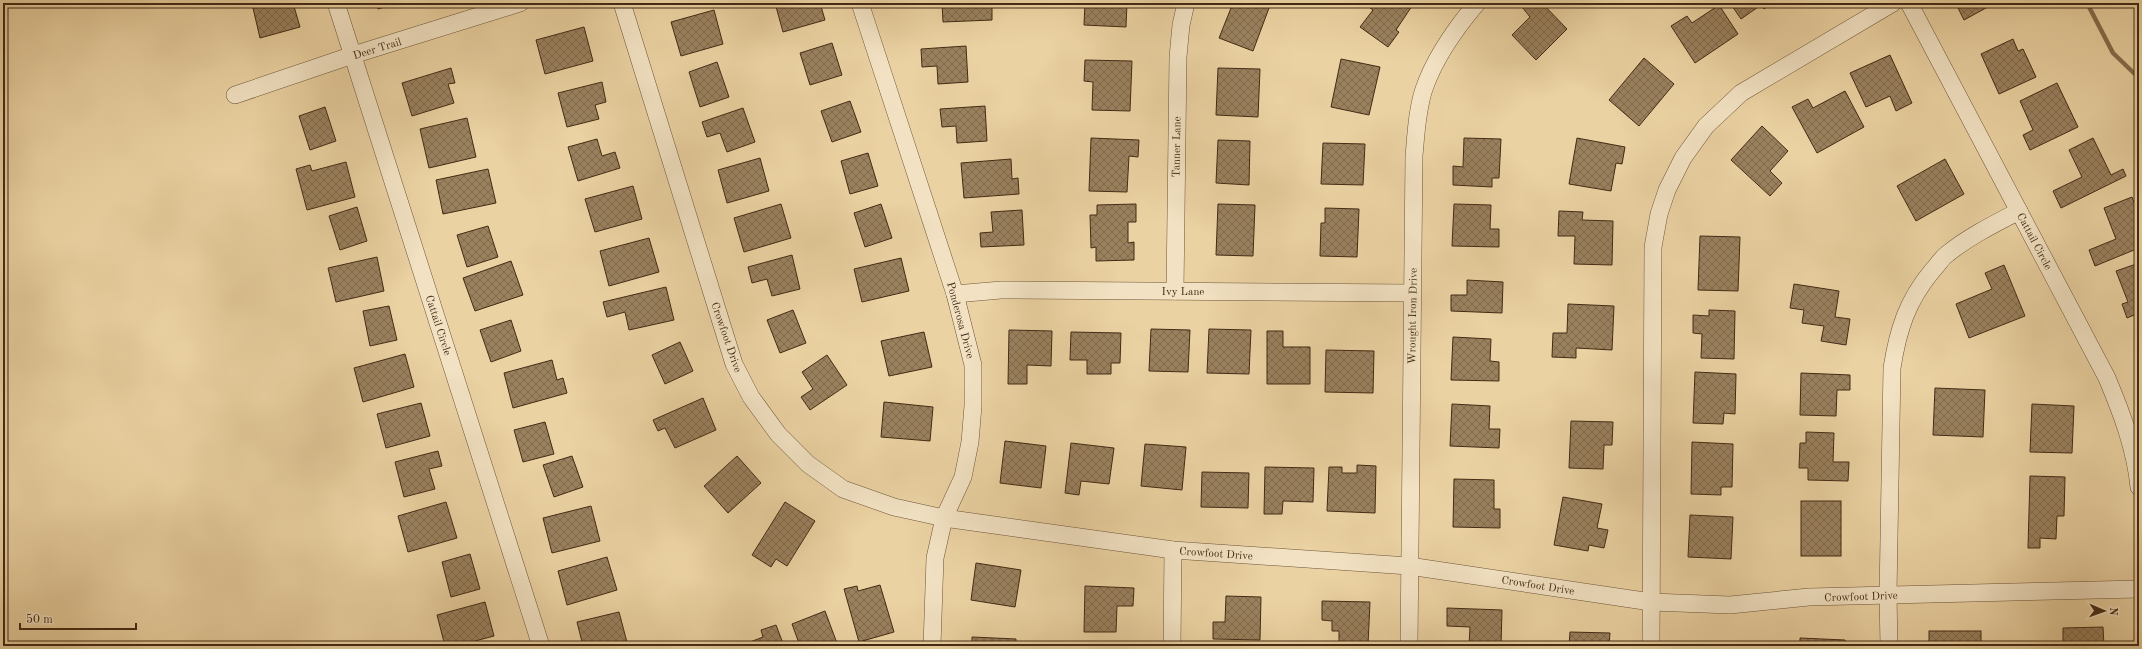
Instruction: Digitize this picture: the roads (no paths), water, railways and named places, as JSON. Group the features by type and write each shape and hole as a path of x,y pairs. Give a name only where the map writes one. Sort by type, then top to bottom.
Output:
{"street":[{"name":"Cattail Circle","path":"336,3 541,646"},
{"name":"Deer Trail","path":"235,95 353,55 520,3"},
{"name":"Crowfoot Drive","path":"622,3 734,364 751,397 778,434 808,464 843,489 894,507 944,518 1173,550 1409,566 1651,602 1730,605 1809,597 2139,589"},
{"name":"Ponderosa Drive","path":"860,3 955,294 973,365 973,406 970,442 963,477 944,518 935,558 932,646"},
{"name":"Tanner Lane","path":"1175,291 1178,57 1181,25 1186,3"},
{"name":"Wrought Iron Drive","path":"1409,646 1414,156 1417,125 1424,90 1444,48 1456,29 1477,3"},
{"path":"1651,646 1653,247 1659,214 1667,190 1683,158 1706,126 1741,93 1892,3"},
{"name":"Cattail Circle","path":"1909,3 2106,378 2125,419 2137,464 2139,487"},
{"path":"1889,646 1888,595 1892,368 1897,341 1907,308 1926,279 1945,256 1977,233 2019,211"},
{"name":"Ivy Lane","path":"955,294 1001,290 1412,293"},
{"path":"1172,646 1173,550"}],"waterway":[{"path":"2087,3 2113,53 2139,78"}]}
